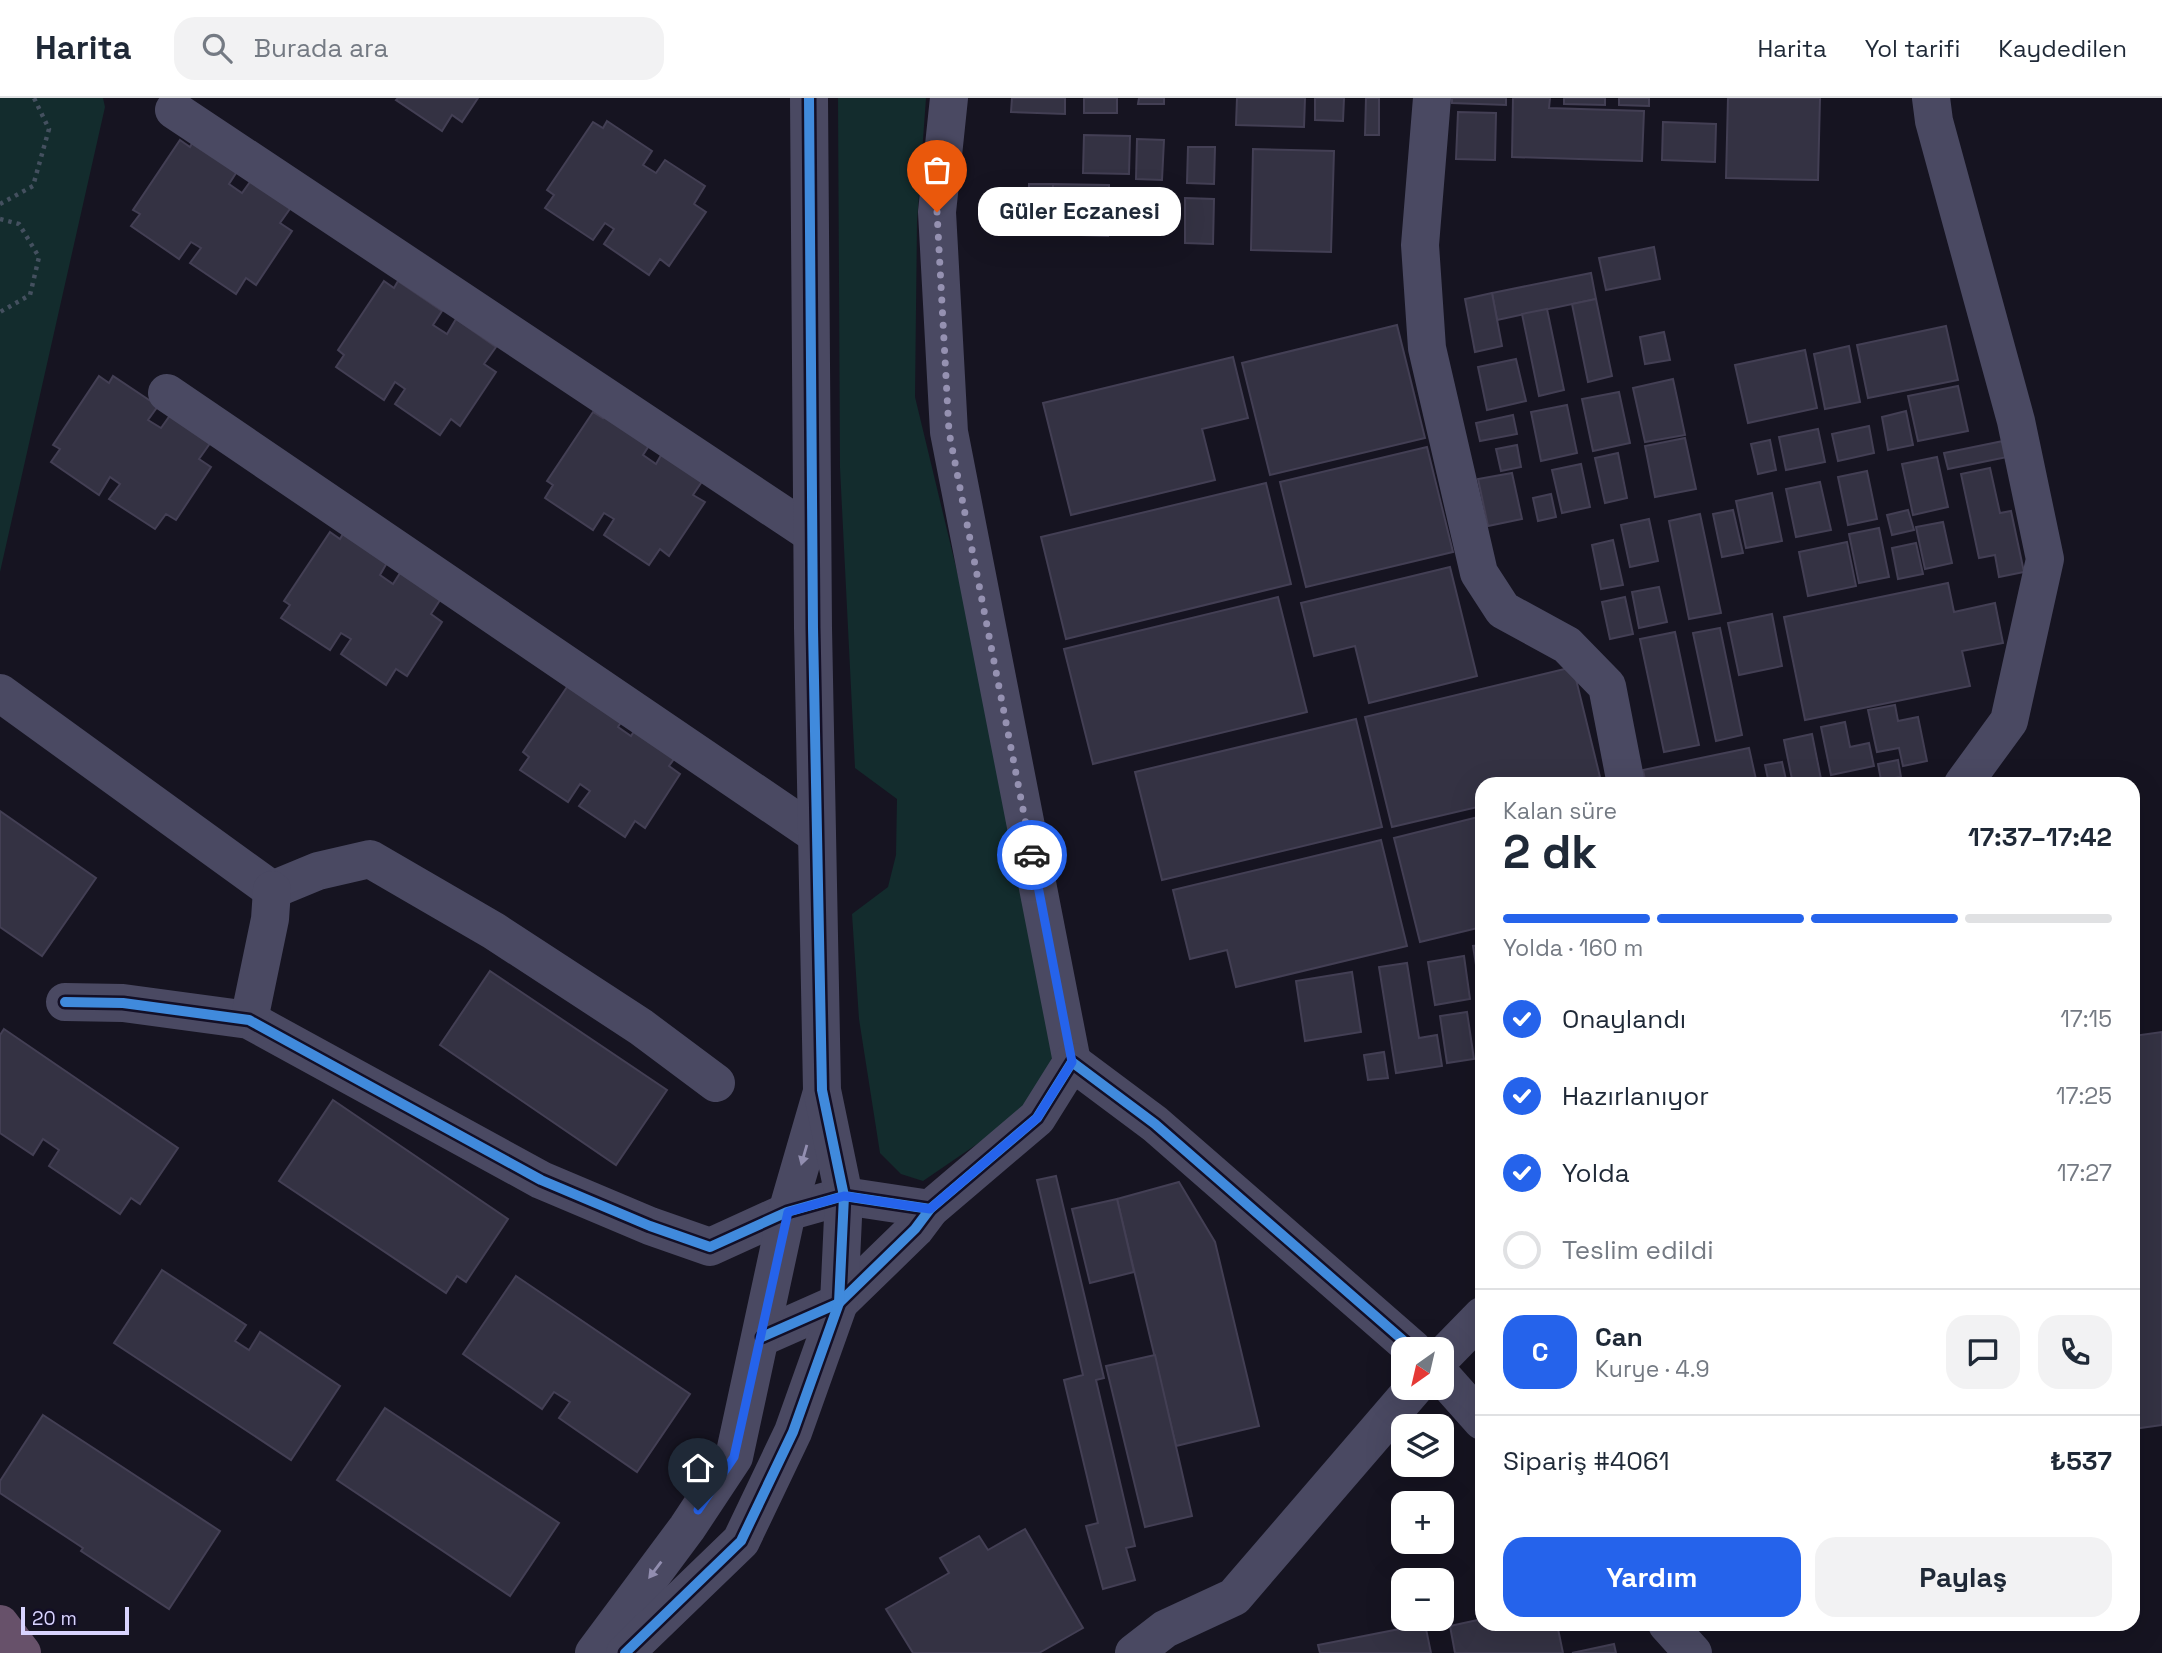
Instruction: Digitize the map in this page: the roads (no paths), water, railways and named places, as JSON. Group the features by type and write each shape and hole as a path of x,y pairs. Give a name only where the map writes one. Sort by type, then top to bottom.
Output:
{"highway":[{"path":"0,1624 22,1653"}],"street":[{"path":"625,1653 741,1542 793,1432 839,1303 844,1196 822,1090 809,98"},
{"path":"949,98 937,212 949,432 1072,1062 1155,1124 1399,1337"},
{"path":"1432,98 1420,245 1427,348 1479,573 1503,610 1567,645 1607,686 1625,777"},
{"path":"1931,98 1934,121 2016,421 2045,559 2009,721 1968,777"},
{"path":"174,110 813,534"},
{"path":"167,393 817,835"},
{"path":"0,692 272,890"},
{"path":"272,890 318,871 370,859 494,930 641,1027 716,1083"},
{"path":"248,1020 270,919 272,890"},
{"path":"65,1002 123,1003 248,1020 541,1180 650,1226 710,1247 788,1212 844,1196 930,1209"},
{"path":"762,1337 839,1303 915,1229 930,1209 1037,1118 1072,1062"},
{"path":"594,1653 687,1528 734,1457 788,1212 822,1090"},
{"path":"1454,1345 1475,1323"},
{"path":"1454,1390 1475,1413"},
{"path":"1134,1653 1168,1641 1234,1597 1404,1400"},
{"path":"1673,1631 1693,1653"}],"place":[{"name":"Güler Eczanesi","path":"937,212"}]}
